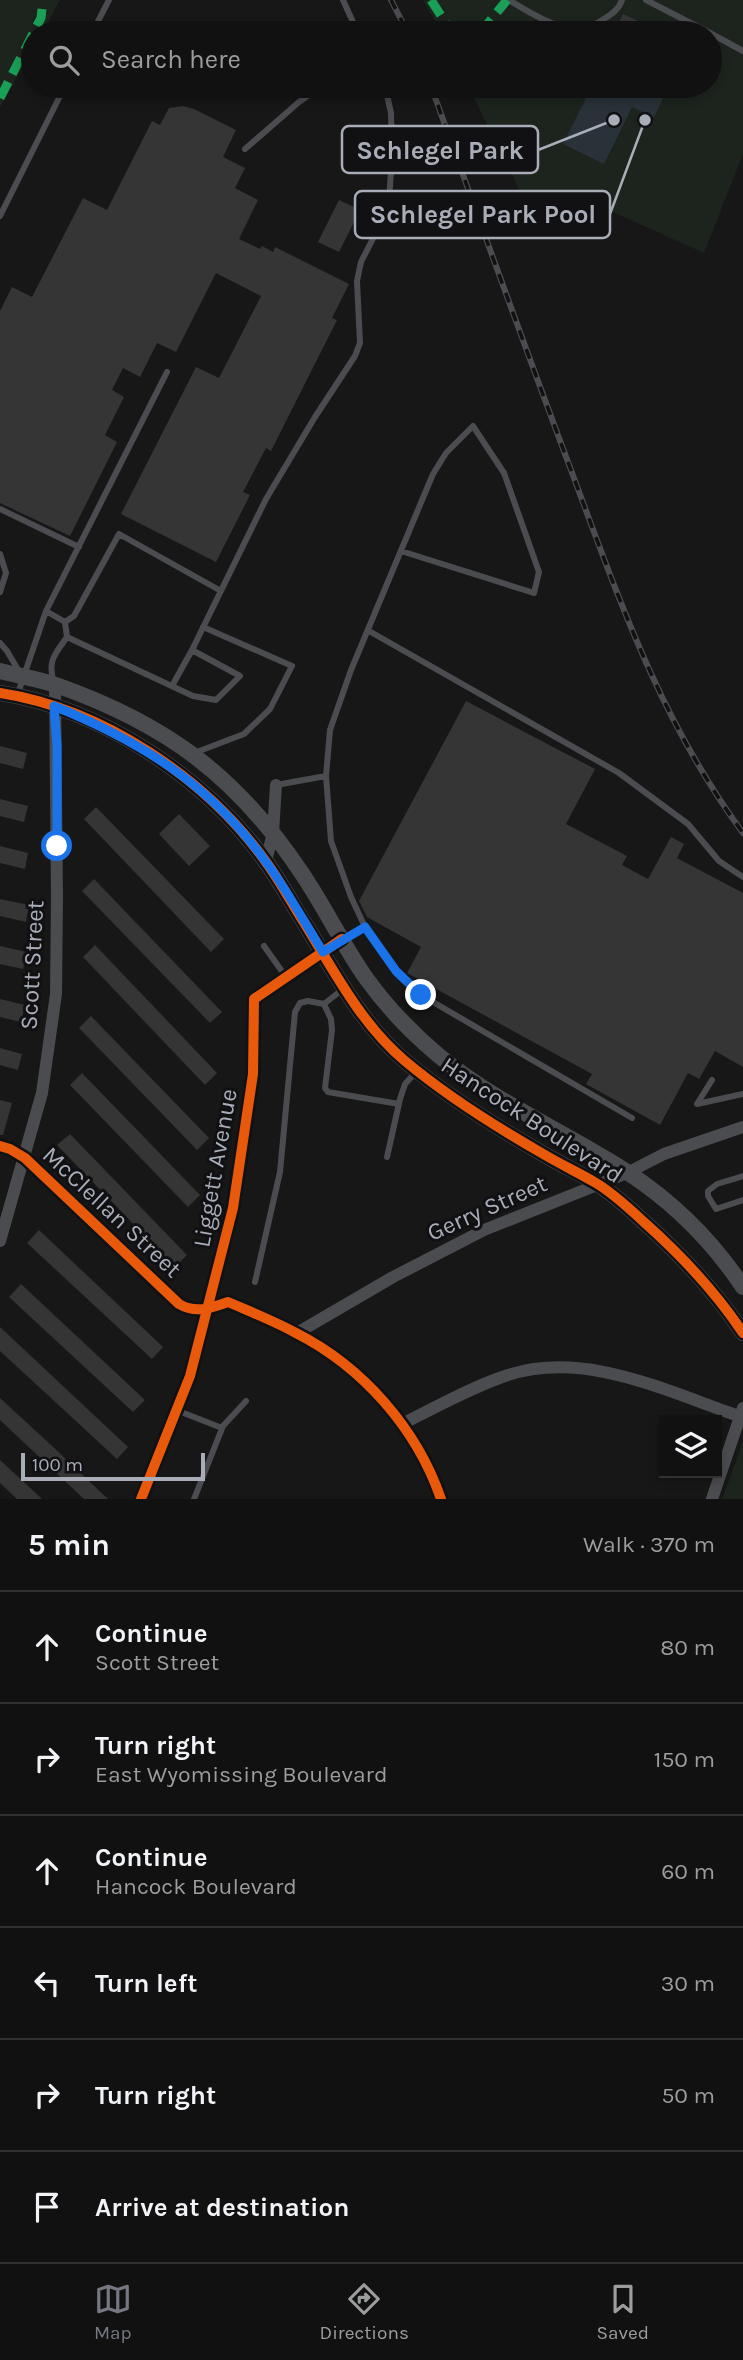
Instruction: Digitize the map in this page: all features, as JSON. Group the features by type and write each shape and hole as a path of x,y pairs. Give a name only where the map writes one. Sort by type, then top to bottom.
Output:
{"street":[{"name":"Hancock Boulevard","path":"0,671 55,685 134,717 192,753 223,780 273,833 303,875 366,978 391,1009 434,1052 493,1094 627,1173 661,1198 693,1226 729,1266 743,1287"},
{"name":"Scott Street","path":"0,1241 44,1083 56,994 55,685"},
{"name":"Hancock Boulevard","path":"0,693 54,706 114,733 180,772 221,811 266,861 345,988 380,1037 418,1071 489,1122 598,1184 701,1276 743,1333"},
{"path":"266,861 273,833 276,785"},
{"path":"286,978 342,939"},
{"name":"Liggett Avenue","path":"141,1499 190,1376 220,1264 241,1163 253,1074 254,999 286,978"},
{"path":"418,1071 434,1052"},
{"name":"Gerry Street","path":"297,1333 446,1248 540,1206 627,1173 664,1154 743,1127"},
{"name":"McClellan Street","path":"0,1146 25,1158 186,1309 206,1310 228,1302 297,1333 326,1350 359,1377 402,1424 430,1471 441,1499"},
{"path":"402,1424 506,1376 556,1367 597,1369 741,1412 712,1499"}],"lane":[{"path":"98,21 109,0"},
{"path":"343,0 353,21"},
{"path":"509,0 548,21"},
{"path":"602,21 622,0"},
{"path":"646,0 687,21"},
{"path":"722,40 743,51"},
{"path":"0,216 59,98"},
{"path":"245,149 304,98"},
{"path":"172,686 266,499 355,356 360,343 357,281 361,262 390,199 391,124 387,98"},
{"path":"17,696 46,611 167,372"},
{"path":"401,551 534,593 539,572 504,473 473,426 446,453 433,474 351,670 330,730 326,776 331,841 351,897 365,927 396,971 421,995 632,1118"},
{"path":"0,509 79,547"},
{"path":"65,622 74,616 119,534 221,591"},
{"path":"0,554 6,573 0,592"},
{"path":"46,611 65,622 71,638 193,696 216,700 240,676 192,650"},
{"path":"192,753 244,734 270,709 292,666 203,627"},
{"path":"369,631 619,773 688,824 719,861 743,877"},
{"path":"55,685 50,670 52,659 71,638"},
{"path":"0,643 22,677"},
{"path":"276,785 326,776"},
{"path":"342,939 365,927"},
{"path":"264,946 286,978"},
{"path":"255,1282 280,1172 295,1012 300,1003 308,1001 324,1004 345,988"},
{"path":"324,1004 331,1019 332,1030 325,1088 328,1092 399,1104"},
{"path":"387,1157 405,1084 418,1071"},
{"path":"712,1080 697,1104 743,1094"},
{"path":"743,1176 717,1184 708,1191 716,1209 743,1200"},
{"path":"194,1499 222,1427 247,1401"},
{"path":"176,1410 222,1427"}],"shaded area":[{"path":"0,0 60,0 49,21 21,21 21,70 0,107"},
{"path":"423,0 743,0 743,154 704,253 582,198 563,225 541,219 527,210 474,98 722,98 722,21 435,21"},
{"path":"586,98 663,98 654,117 632,107 604,164 563,144"},
{"path":"743,1442 743,1499 722,1499"}],"building":[{"path":"623,14 638,21 620,21"},
{"path":"183,106 236,130 223,157 245,168 235,188 258,200 239,239 273,252 275,247 349,284 332,318 337,320 271,451 266,448 243,492 250,495 216,562 121,514 196,367 219,378 261,296 216,273 176,352 157,343 140,377 123,368 112,390 124,397 105,435 117,442 70,536 0,503 0,311 12,287 32,297 83,198 107,210 152,121 160,125 169,108"},
{"path":"339,200 360,210 339,252 318,242"},
{"path":"466,701 595,769 566,824 627,856 622,865 648,879 671,837 684,844 677,858 743,893 743,1067 715,1051 699,1079 688,1073 660,1125 586,1084 592,1074 407,973 421,947 367,917 359,901"},
{"path":"0,746 27,753 23,769 0,763"},
{"path":"0,799 28,806 24,822 0,816"},
{"path":"96,807 224,939 211,952 84,819"},
{"path":"179,814 210,846 189,866 159,834"},
{"path":"0,846 28,853 25,869 0,863"},
{"path":"94,879 222,1012 210,1023 82,891"},
{"path":"0,899 29,905 26,922 0,916"},
{"path":"95,945 217,1073 205,1085 83,957"},
{"path":"0,946 27,952 23,969 0,964"},
{"path":"0,999 25,1005 21,1022 0,1017"},
{"path":"91,1016 209,1138 197,1150 79,1028"},
{"path":"0,1048 22,1054 18,1070 0,1065"},
{"path":"82,1073 200,1195 188,1207 70,1085"},
{"path":"0,1100 12,1103 3,1135 0,1135"},
{"path":"70,1134 187,1255 175,1267 57,1145"},
{"path":"39,1230 163,1347 152,1359 27,1243"},
{"path":"21,1284 145,1400 133,1412 9,1297"},
{"path":"0,1327 128,1447 117,1459 0,1351"},
{"path":"0,1398 108,1499 84,1499 0,1420"},
{"path":"0,1460 42,1499 17,1499 0,1483"}],"railway":[{"path":"391,0 402,21"},
{"path":"435,98 606,565 644,658 688,747 743,833"}],"marked path":[{"path":"39,21 43,0"},
{"path":"431,0 444,21"},
{"path":"490,21 507,0"},
{"path":"0,98 21,57"}],"cycle path":[{"path":"0,693 39,701 114,731 183,776 214,802 242,831 266,862 349,996 389,1046 421,1074 473,1111 615,1196 685,1261 743,1333"},
{"path":"141,1499 190,1376 233,1208 253,1074 254,999 342,939"},
{"path":"0,1146 25,1158 179,1304 197,1309 228,1302 296,1333 344,1363 385,1402 402,1425 418,1448 441,1499"}],"place":[{"name":"Schlegel Park","path":"614,120"},
{"name":"Schlegel Park Pool","path":"645,120"}],"route":[{"path":"57,846 57,745 54,706 84,718 146,750 180,772 205,794 266,861 323,952 365,927 396,971 421,995"}]}
